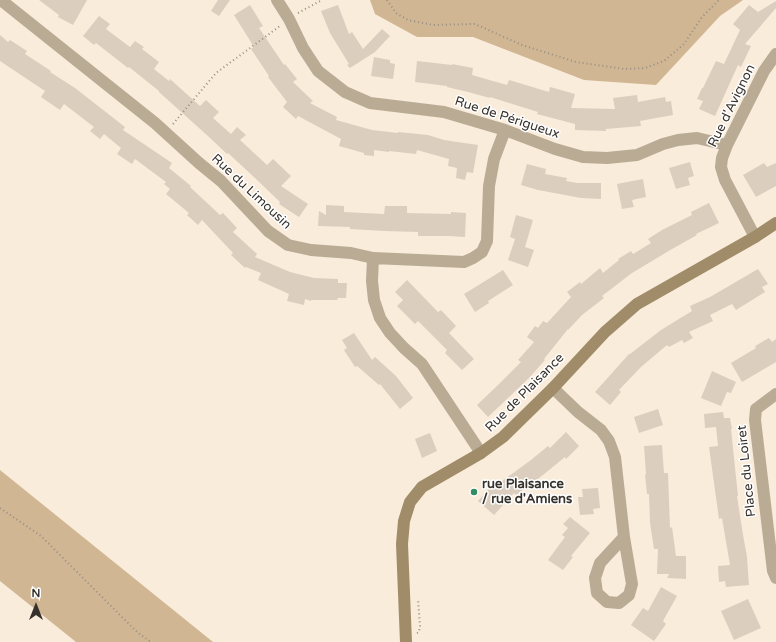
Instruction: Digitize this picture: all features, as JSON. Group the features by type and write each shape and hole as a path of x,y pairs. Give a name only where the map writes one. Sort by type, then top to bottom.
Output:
{"street":[{"name":"Rue du Limousin","path":"1,0 166,132 221,181 268,231 288,245 311,250 351,253 373,258 464,262 473,258 482,252 487,241 489,186 494,159 505,130"},
{"name":"Rue de Périgueux","path":"277,0 318,71 345,92 370,103 444,112 505,130 555,149 583,157 607,158 637,155 673,141 698,138 727,145"},
{"name":"Rue d'Avignon","path":"755,237 725,180 721,167 722,158 764,71 776,54"},
{"name":"Rue de Plaisance","path":"406,642 402,544 404,520 410,502 422,487 481,453 503,437 553,388 605,332 638,304 776,224"},
{"path":"373,258 372,281 374,300 380,318 390,333 422,364 481,453"},
{"path":"553,388 578,412 601,430 609,441 615,457 624,537 632,584 629,595 619,603 607,602 597,593 595,578 600,563 624,537"},
{"name":"Place du Loiret","path":"776,394 756,409 755,420 773,571 776,578"}],"path":[{"path":"166,132 216,73 289,19 322,0"},
{"path":"387,0 396,13 408,20 433,25 475,24 522,45 576,62 631,69 645,68 664,61 684,44 702,17 719,0"},
{"path":"0,508 41,536 138,633 151,642"}],"shaded area":[{"path":"370,0 743,0 720,16 656,85 584,80 473,37 417,37 375,14"},
{"path":"0,470 213,642 76,642 0,581"}],"building":[{"path":"39,0 87,0 73,25 58,17 59,15"},
{"path":"218,0 230,0 219,16 211,11"},
{"path":"776,1 776,8 745,44 751,46 741,67 738,65 715,116 699,109 703,101 697,99 716,61 724,64 740,30 733,24 749,5 758,12"},
{"path":"250,5 263,26 259,28 284,65 285,64 297,79 293,82 313,101 310,103 337,117 336,120 372,130 428,135 444,140 478,145 473,173 467,172 465,180 456,178 457,168 448,166 449,159 417,150 416,154 374,150 374,156 364,155 364,153 339,146 341,139 298,116 296,119 283,107 287,102 268,77 269,76 251,49 254,47 234,15"},
{"path":"338,5 349,34 352,32 363,49 382,29 390,36 375,52 350,68 330,33 321,11"},
{"path":"99,16 110,24 106,29 130,47 135,41 144,47 142,49 159,62 154,69 169,81 170,79 200,106 206,100 219,112 213,118 231,134 237,127 246,135 240,140 267,165 273,159 291,176 281,186 308,204 299,217 279,204 280,202 255,178 159,91 96,43 94,45 83,36"},
{"path":"0,35 8,42 10,40 27,51 25,54 75,88 125,127 123,130 172,163 169,168 191,186 190,187 220,215 223,213 237,228 233,232 257,254 255,257 290,272 314,278 338,279 338,283 347,283 346,298 338,298 337,300 311,301 305,299 304,305 287,301 289,294 258,280 261,273 246,267 245,268 231,255 233,253 202,220 198,225 187,215 189,213 166,194 170,189 164,184 166,182 135,159 132,164 117,154 121,148 104,134 100,139 90,131 94,127 64,104 60,110 41,97 45,91 0,61"},
{"path":"374,57 390,60 390,63 395,64 393,79 371,76"},
{"path":"417,61 452,64 473,68 472,75 507,85 509,80 549,92 550,87 575,94 571,108 615,109 613,98 637,95 638,102 665,97 666,102 671,101 673,115 640,121 641,126 606,129 606,131 575,130 575,124 537,114 538,112 490,97 447,86 415,82"},
{"path":"690,162 694,176 688,178 690,185 676,189 669,168"},
{"path":"764,163 767,167 776,163 776,186 756,197 743,175"},
{"path":"527,164 546,169 545,174 567,178 566,181 577,183 601,183 601,199 581,198 538,190 521,185"},
{"path":"643,179 646,197 632,200 634,207 622,209 617,184"},
{"path":"709,203 719,223 696,234 697,235 632,273 602,296 604,298 582,315 568,329 544,359 545,360 529,378 488,417 477,405 521,362 518,360 534,342 527,337 535,326 538,328 543,321 547,323 571,297 567,292 580,282 581,284 600,268 603,273 619,260 618,259 631,251 633,254 651,243 648,239 692,215 691,212"},
{"path":"326,205 344,206 344,212 384,214 385,206 407,206 407,213 466,213 465,237 418,236 418,232 318,226 319,211 326,215"},
{"path":"516,215 533,220 525,247 534,250 528,267 508,260 515,239 510,237"},
{"path":"758,269 768,284 762,287 765,292 736,310 732,304 710,315 713,321 689,332 693,338 684,343 682,340 669,347 667,345 641,367 619,390 621,392 610,405 595,392 629,354 661,330 692,311 690,306 710,297"},
{"path":"503,270 513,285 488,301 489,303 475,312 464,294"},
{"path":"407,280 438,312 441,310 456,326 449,333 474,359 462,370 445,353 447,350 418,321 415,324 397,306 403,300 395,292"},
{"path":"354,333 372,360 375,357 396,376 413,398 400,409 380,384 379,385 357,366 355,367 344,350 347,348 342,340"},
{"path":"769,338 772,342 776,339 776,362 742,382 731,363 756,348 755,346"},
{"path":"712,371 736,382 731,393 727,392 721,406 701,398"},
{"path":"658,409 663,425 639,433 634,417"},
{"path":"723,412 724,418 730,418 732,429 737,496 747,557 749,585 726,587 725,581 719,582 718,566 730,565 722,518 719,519 709,447 718,446 716,427 705,428 704,414"},
{"path":"566,432 579,446 566,459 565,457 516,495 514,493 494,515 478,501 495,482 498,484 548,446 550,448"},
{"path":"430,433 437,451 422,458 415,439"},
{"path":"662,445 664,473 668,473 670,528 672,527 676,556 686,556 686,579 667,578 669,574 657,574 658,549 654,549 650,523 649,494 647,494 645,475 644,446"},
{"path":"598,488 600,508 593,509 594,514 580,515 578,497 583,497 582,489"},
{"path":"570,517 590,533 571,556 573,557 563,570 548,560 565,537 562,535 568,528 563,524"},
{"path":"661,587 677,596 663,621 666,624 654,641 631,625 643,608 648,611"},
{"path":"748,599 761,628 734,640 721,611"}],"place":[{"name":"rue Plaisance / rue d'Amiens","path":"474,492"}]}
